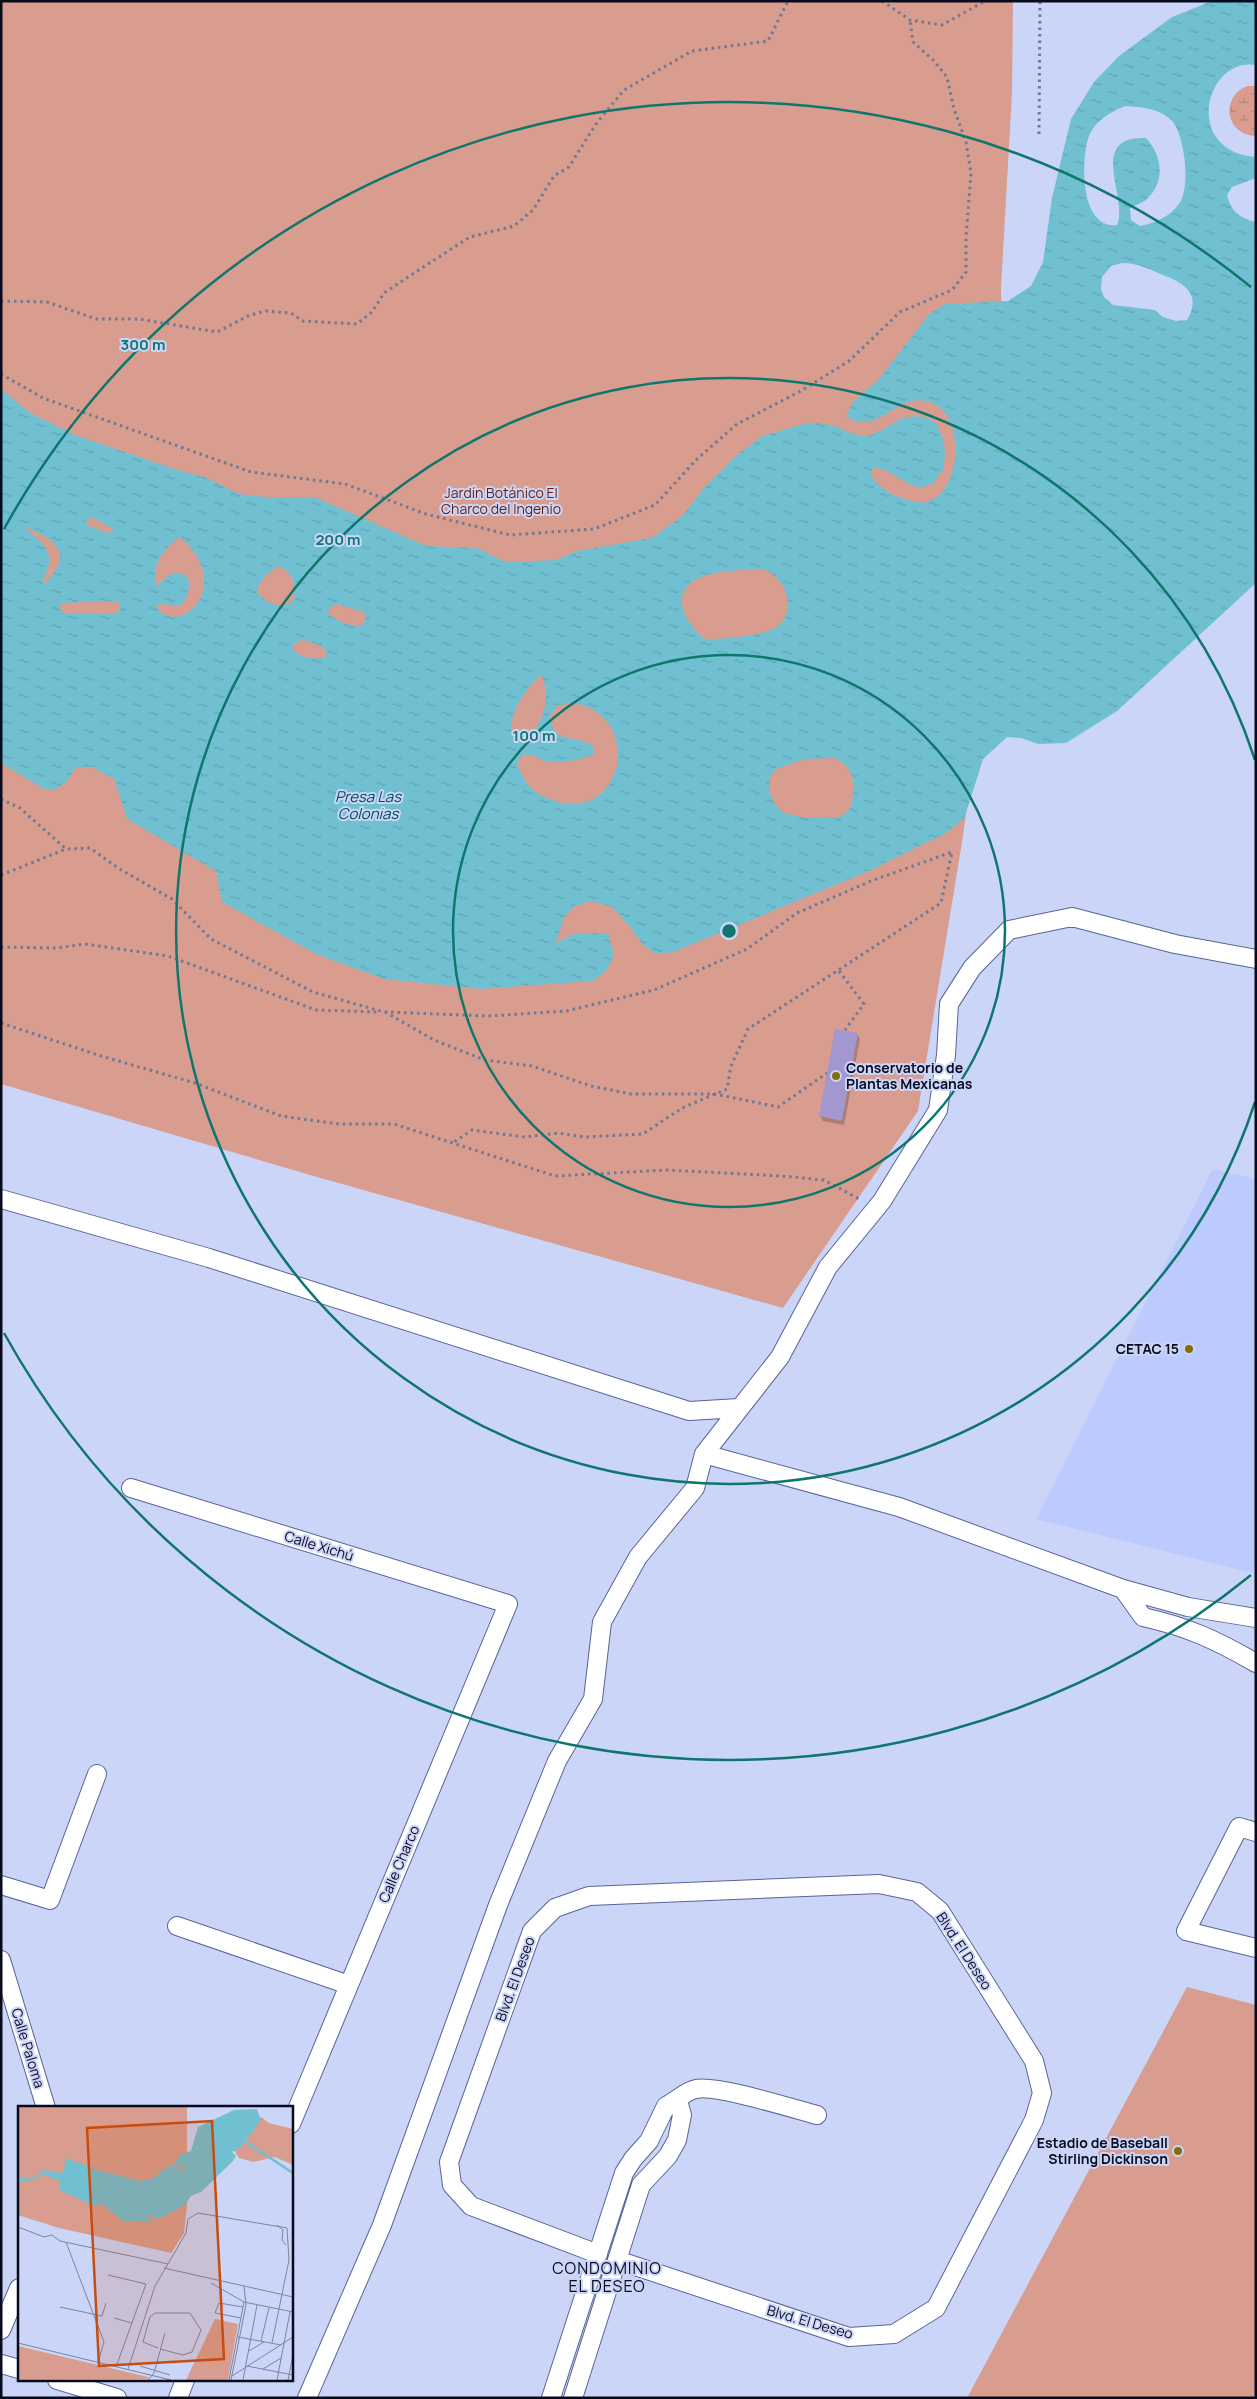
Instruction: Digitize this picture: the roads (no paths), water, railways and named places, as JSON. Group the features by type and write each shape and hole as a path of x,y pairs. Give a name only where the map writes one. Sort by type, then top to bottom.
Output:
{"street":[{"path":"307,2398 382,2225 502,1896 557,1761 593,1699 602,1622 638,1557 695,1488 704,1454 780,1356 828,1268 882,1201 938,1110 946,1055 949,1004 972,968 1010,930 1072,917 1175,944 1256,959"},
{"path":"1,1199 210,1258 688,1411 739,1408"},
{"path":"704,1454 899,1507 1123,1589 1188,1607 1256,1618"},
{"name":"Calle Xichú","path":"131,1488 508,1604"},
{"path":"1123,1589 1143,1617 1174,1624 1212,1638 1256,1663"},
{"name":"Calle Charco","path":"292,2122 508,1604"},
{"path":"1,1885 50,1900 98,1774"},
{"path":"1256,1832 1239,1827 1186,1931 1256,1948"},
{"name":"Blvd. El Deseo","path":"598,2254 471,2206 452,2185 448,2162 532,1931 555,1908 589,1896 879,1884 917,1892 940,1911 1034,2061 1042,2093 1034,2120 936,2308 894,2334 849,2337 617,2260"},
{"path":"177,1926 349,1985"},
{"name":"Calle Paloma","path":"1,1960 45,2106"},
{"path":"551,2398 624,2173 633,2159 649,2142 666,2106 678,2101 687,2092 697,2088 718,2089 818,2115"},
{"path":"573,2398 641,2185 668,2156 677,2140 682,2115 678,2101"},
{"path":"1,2330 18,2290"},
{"path":"1,2364 18,2369"},
{"path":"64,2382 117,2398"},
{"path":"178,2398 184,2382"}],"water":[{"name":"Presa Las Colonias","path":"1212,1 1256,1 1256,65 1239,66 1224,75 1214,89 1209,105 1210,123 1217,139 1232,151 1256,157 1256,178 1232,187 1227,195 1231,206 1237,213 1256,222 1256,583 1117,711 1066,743 1038,744 1021,738 1007,737 983,759 964,819 944,834 869,871 673,952 656,954 643,945 612,907 590,901 575,906 564,917 556,943 575,933 608,933 614,955 606,971 593,981 481,989 384,979 318,955 222,902 216,871 127,819 114,779 92,767 76,767 68,780 56,790 44,789 1,763 1,389 30,413 75,435 171,468 207,478 239,494 266,497 314,497 426,546 477,548 505,562 556,560 577,551 652,538 682,516 705,487 736,456 762,436 804,424 819,423 835,426 853,434 868,436 902,418 916,416 928,418 937,424 944,442 943,470 933,483 921,488 909,484 885,470 873,467 871,476 890,493 916,502 927,502 939,495 948,483 953,467 954,433 948,418 939,407 926,401 918,400 905,403 874,420 856,422 846,416 853,402 879,379 929,314 945,304 1008,301 1031,286 1043,262 1052,198 1071,119 1094,82 1119,56 1172,17","holes":["1125,106 1143,108 1161,113 1171,120 1176,127 1180,136 1185,161 1185,186 1183,197 1179,204 1161,219 1140,226 1131,220 1130,208 1147,199 1153,192 1159,176 1160,168 1156,152 1146,138 1128,140 1118,147 1114,157 1119,214 1117,225 1105,223 1096,216 1090,206 1084,177 1086,149 1090,133 1108,115","1128,263 1138,265 1178,282 1189,291 1193,304 1187,320 1176,321 1163,317 1155,310 1113,305 1104,297 1101,289 1102,277 1111,266","94,518 114,531 108,533 87,525 86,519","23,526 35,531 53,543 58,549 60,556 53,574 43,586 49,557 45,546","179,537 196,555 203,572 203,588 198,602 189,612 177,616 166,615 155,606 162,604 180,606 184,602 189,586 186,576 176,573 165,578 156,586 155,571 163,553","279,566 291,576 294,585 294,601 284,605 274,604 265,600 257,593 259,584 271,571","760,569 772,574 779,580 787,594 788,602 784,618 779,625 765,632 745,636 707,640 699,634 692,626 683,609 682,600 684,592 689,584 699,578 730,571","114,601 119,603 120,609 115,614 65,613 59,609 61,603","337,604 364,612 366,619 362,625 352,625 339,621 328,613 330,607","302,640 321,646 327,656 309,658 293,650 293,644","541,674 546,693 543,715 532,731 524,736 513,736 512,719 519,702 530,687","571,703 594,711 610,725 617,744 617,764 610,783 597,797 577,804 552,800 539,794 526,782 517,763 523,755 535,756 551,762 570,761 594,755 593,746 586,742 560,735 555,732 550,716 557,706","835,758 842,762 851,773 853,794 850,809 838,818 801,817 784,813 776,806 770,793 770,777 776,769 804,759"]}],"place":[{"name":"Conservatorio de Plantas Mexicanas","path":"836,1076"},
{"name":"CETAC 15","path":"1189,1349"},
{"name":"Estadio de Baseball Stirling Dickinson","path":"1178,2151"}],"district":[{"name":"CONDOMINIO EL DESEO","path":"607,2277"}],"park label":[{"name":"Jardín Botánico El Charco del Ingenio","path":"501,502"}]}
